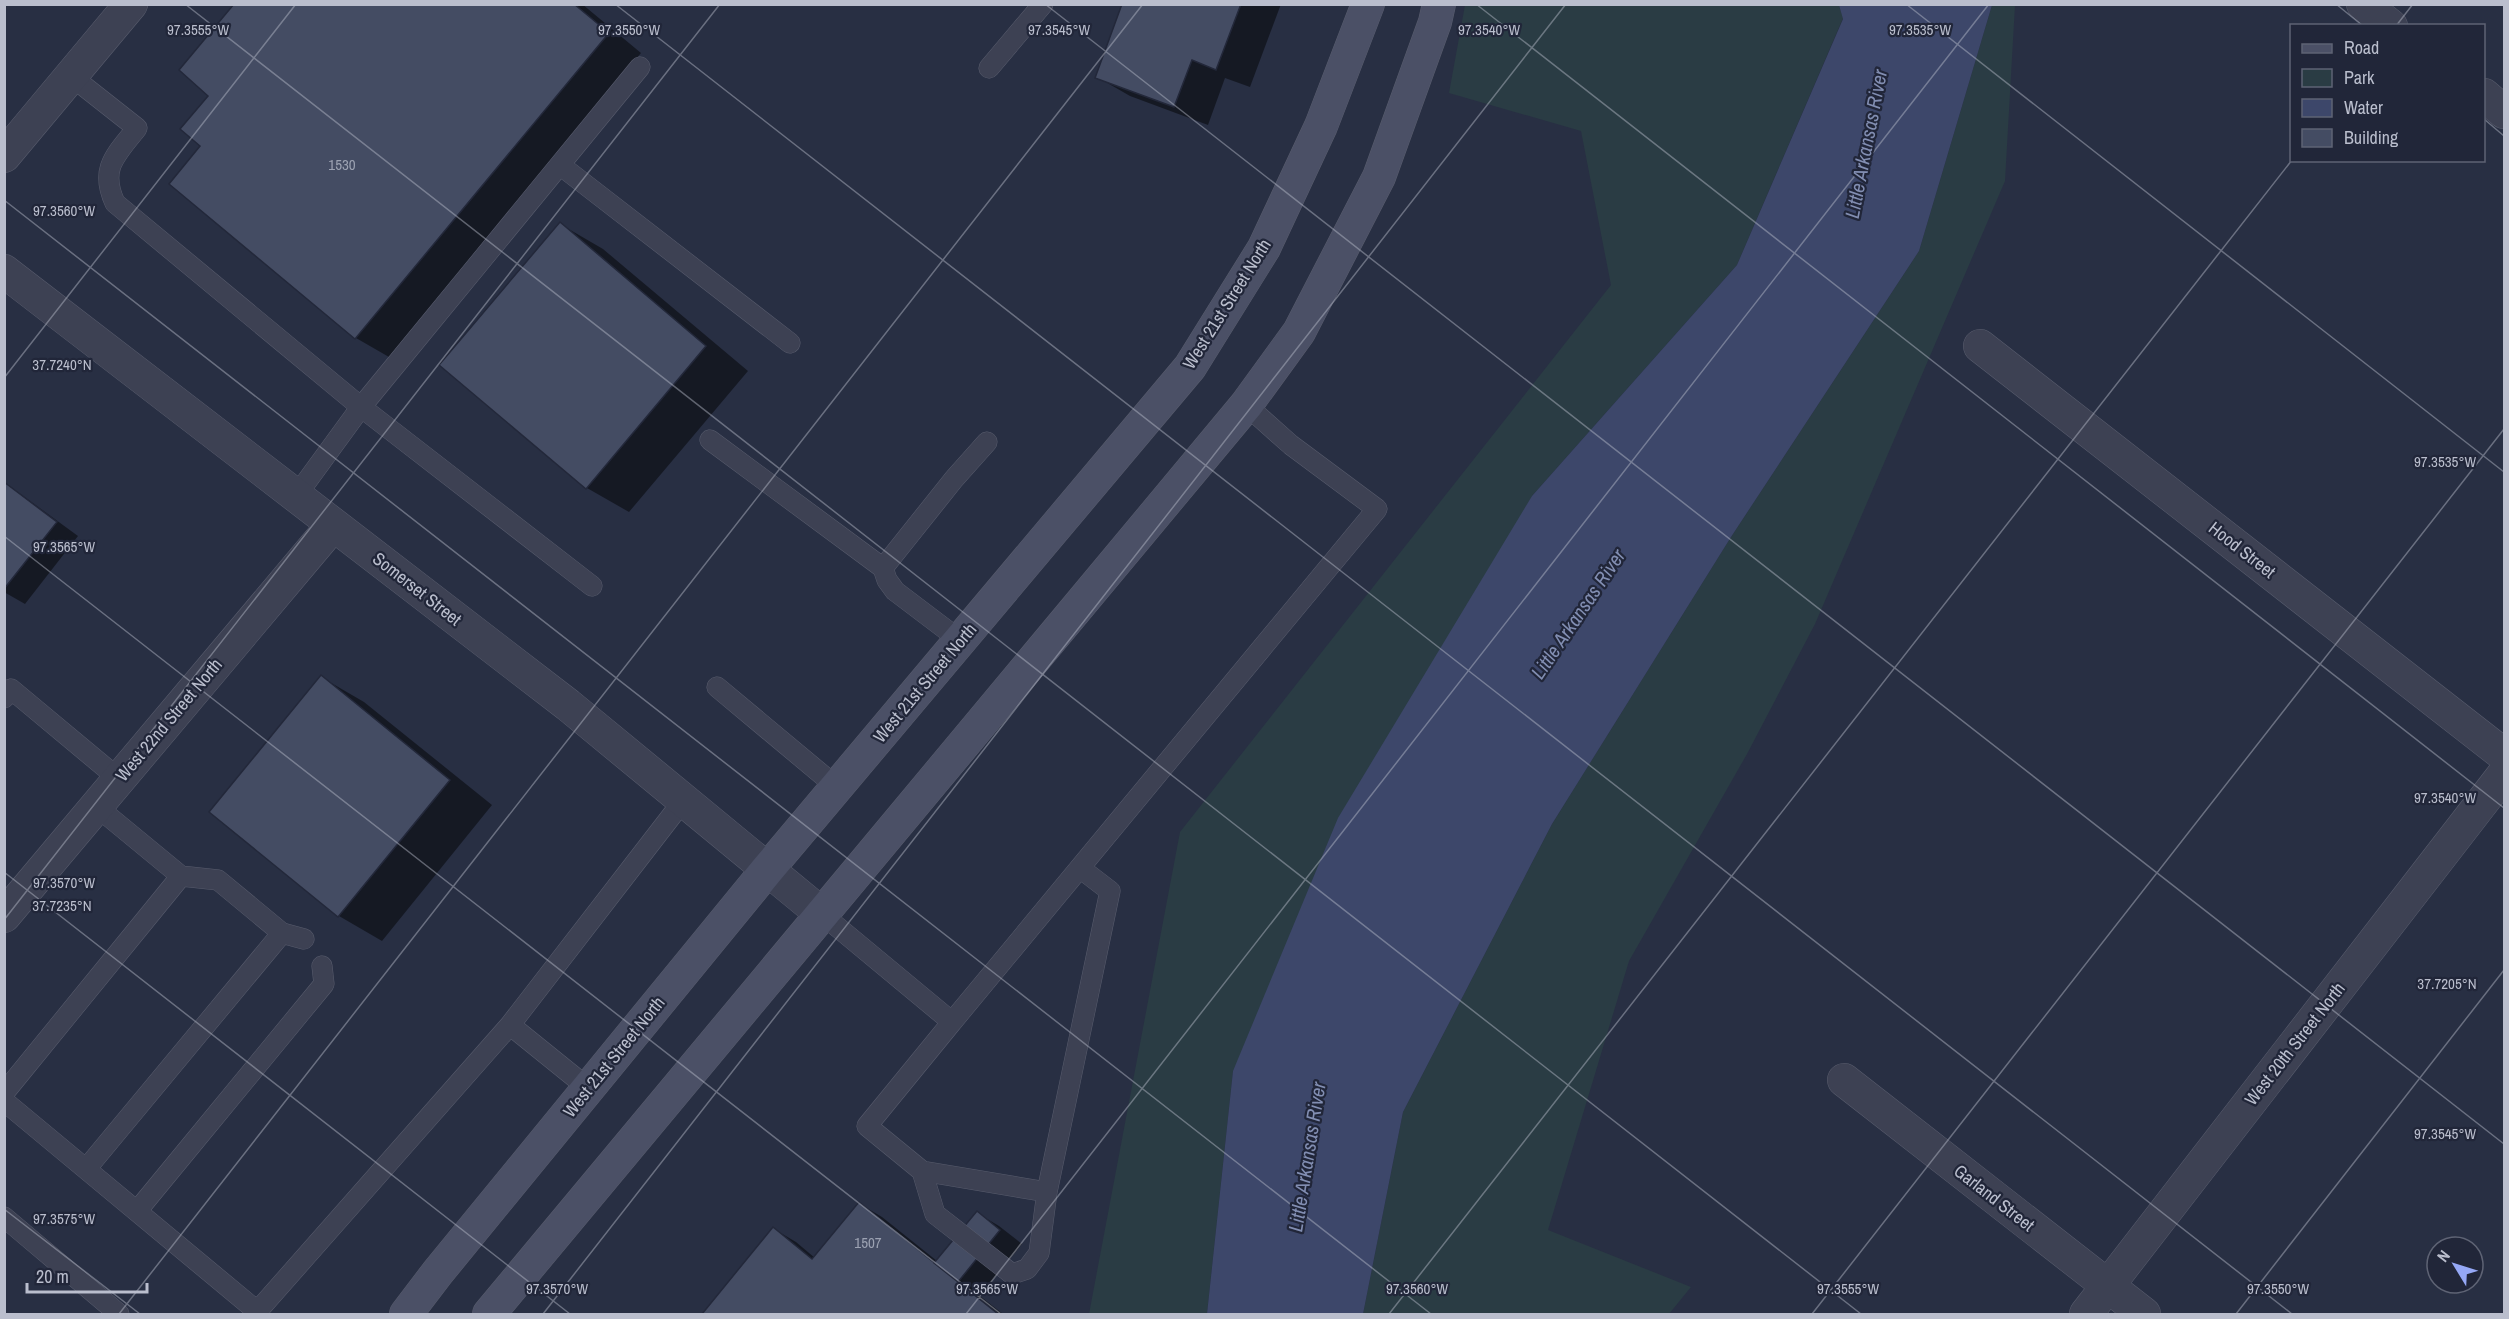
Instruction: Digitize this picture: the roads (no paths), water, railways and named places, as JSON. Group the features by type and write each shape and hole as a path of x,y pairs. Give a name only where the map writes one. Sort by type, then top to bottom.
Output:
{"main road":[{"name":"West 21st Street North","path":"406,1314 767,870 1190,367 1264,248 1321,126 1368,4"},
{"path":"489,1314 1246,405 1299,332 1379,177 1436,22 1439,4"}],"street":[{"path":"4,156 130,4"},
{"path":"2363,4 2388,24"},
{"path":"2485,96 2505,112"},
{"name":"Somerset Street","path":"7,277 568,705 823,915"},
{"name":"Hood Street","path":"1980,346 2505,754"},
{"name":"West 22nd Street North","path":"4,916 333,525"},
{"name":"West 20th Street North","path":"2086,1314 2505,774"},
{"name":"Garland Street","path":"1844,1080 2144,1314"}],"lane":[{"path":"988,68 1043,4"},
{"path":"296,496 361,407 640,67"},
{"path":"71,76 137,128 110,164 108,188 115,203 361,407 592,586"},
{"path":"560,165 790,343"},
{"path":"1047,1192 922,1171 867,1126 1377,509 1292,445 1246,405"},
{"path":"710,440 883,568 887,580 895,591 961,641"},
{"path":"883,568 954,479 987,442"},
{"path":"717,687 837,788"},
{"path":"4,698 11,689 119,779"},
{"path":"4,1101 257,1313 510,1025 683,801"},
{"path":"96,806 181,876 218,880 282,933 304,939"},
{"path":"922,1171 935,1214 1012,1274 1027,1269 1039,1253 1047,1192 1110,891 1080,868"},
{"path":"4,1093 181,876"},
{"path":"823,915 952,1022"},
{"path":"86,1169 282,933"},
{"path":"137,1211 324,984 322,966"},
{"path":"510,1025 588,1088"},
{"path":"4,1217 119,1314"}],"water":[{"name":"Little Arkansas River","path":"1839,5 1992,5 1919,251 1731,537 1552,824 1403,1112 1363,1314 1207,1314 1233,1071 1338,818 1532,496 1737,265 1843,19"}]}
